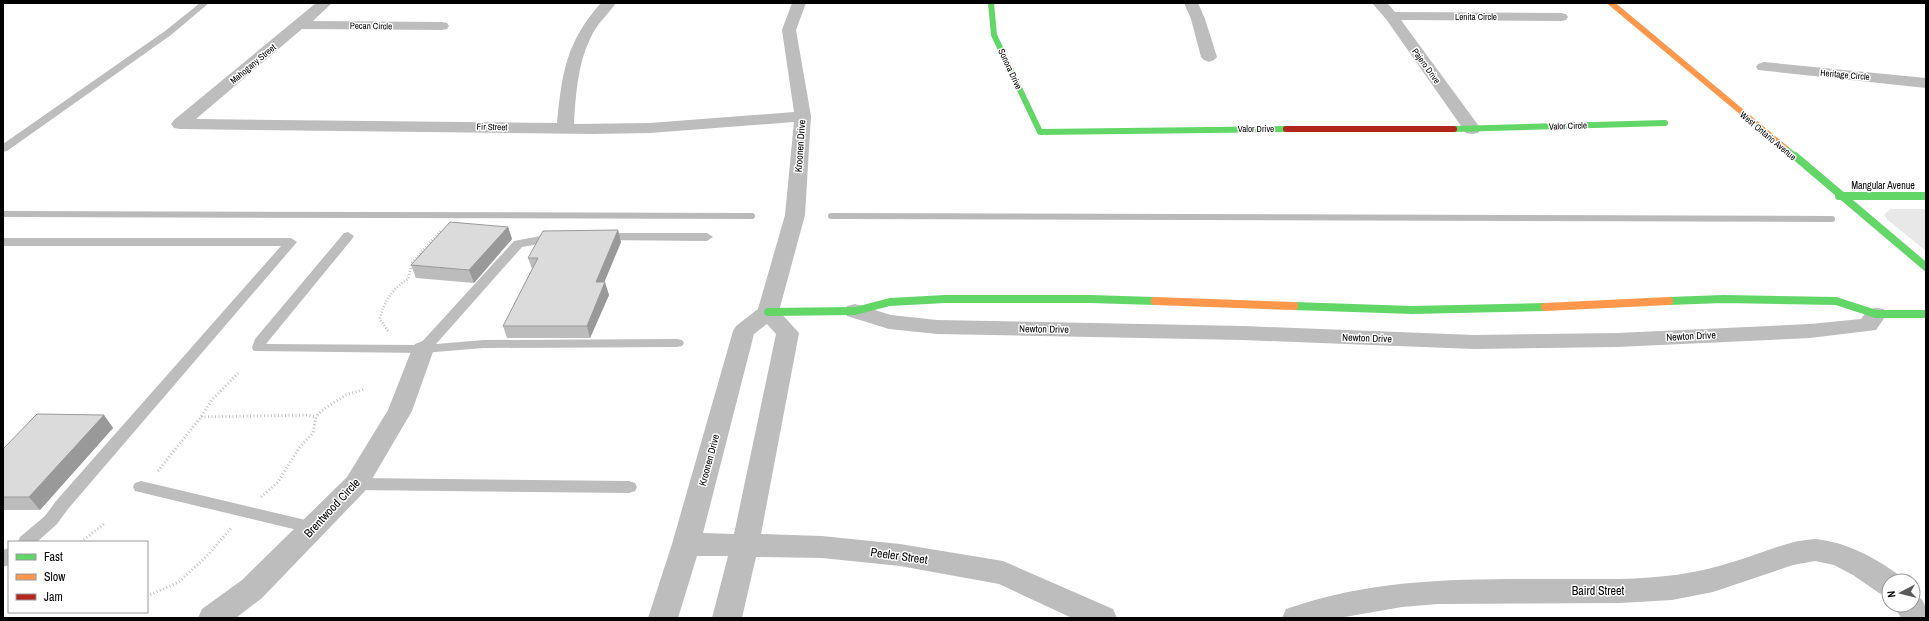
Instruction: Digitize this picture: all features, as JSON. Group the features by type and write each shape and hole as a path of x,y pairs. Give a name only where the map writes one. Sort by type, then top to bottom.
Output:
{"street":[{"name":"Mahogany Street","path":"180,124 325,3"},
{"path":"565,128 570,78 580,41 595,18 609,3"},
{"name":"Kroonen Drive","path":"663,618 686,544 744,331 768,312 795,214 803,116 789,30 799,3"},
{"name":"Sonora Drive","path":"991,3 994,35 1040,132"},
{"path":"1191,3 1198,19 1209,57"},
{"name":"Pajero Drive","path":"1379,3 1391,16 1472,130"},
{"name":"West Ontario Avenue","path":"1611,3 1839,196 1926,267"},
{"name":"Lenita Circle","path":"1391,16 1561,17"},
{"name":"Pecan Circle","path":"300,25 442,26"},
{"name":"Heritage Circle","path":"1764,67 1926,83"},
{"name":"Fir Street","path":"180,124 650,128 803,116"},
{"name":"Valor Circle","path":"1472,130 1665,123"},
{"name":"Valor Drive","path":"1040,132 1184,129 1472,130"},
{"name":"Mangular Avenue","path":"1839,196 1926,196"},
{"name":"Newton Drive","path":"768,312 855,311 890,302 945,299 1090,299 1412,310 1548,307 1723,299 1836,301 1876,314 1926,314"},
{"name":"Newton Drive","path":"855,311 889,322 937,327 1227,333 1474,342 1617,340 1810,331 1868,325 1876,314"},
{"path":"727,618 745,546 788,333 768,312"},
{"name":"Brentwood Circle","path":"224,616 314,528 356,484 400,411 423,349"},
{"name":"Peeler Street","path":"686,544 830,548 900,555 1003,573 1102,618"},
{"name":"Baird Street","path":"1297,618 1312,612 1378,598 1424,592 1643,591 1686,586 1725,577 1801,551 1816,550 1836,555 1857,563 1881,579"}],"lane":[{"path":"3,149 168,33 205,3"},
{"path":"348,236 260,342 259,348 423,349 484,344 677,343"},
{"path":"423,349 518,244 550,237 566,237"},
{"path":"590,237 707,237"},
{"path":"3,242 291,242 62,505 51,520 27,541"},
{"path":"356,484 629,487"},
{"path":"141,487 314,528"}],"path":[{"path":"388,331 380,319 382,308 392,292 408,279 412,263 441,230"},
{"path":"158,471 201,417 211,401 238,373"},
{"path":"260,498 278,482 299,448 313,433 316,427 316,417 321,411 346,395 365,389"},
{"path":"201,417 307,415 316,417"},
{"path":"82,541 106,523"},
{"path":"148,596 179,582 208,555 234,525"}],"shaded area":[{"path":"1890,209 1926,209 1926,251 1888,220 1884,215"}],"building":[{"path":"450,222 508,227 469,270 411,265"},
{"path":"618,230 596,282 605,282 587,326 503,326 538,258 528,258 543,231"},
{"path":"37,414 104,415 29,497 3,497 3,449"}],"waterway":[{"path":"3,214 752,216"},
{"path":"831,216 1832,219"}],"traffic: fast":[{"path":"991,3 994,35 1040,132 1286,129"},
{"path":"1454,129 1665,123"},
{"path":"1785,148 1926,267"},
{"path":"1839,196 1926,196"},
{"path":"768,312 855,311 890,302 945,299 1090,299 1155,301"},
{"path":"1669,301 1723,299 1836,301 1876,314 1926,314"},
{"path":"1294,306 1412,310 1545,307"}],"traffic: slow":[{"path":"1611,3 1785,148"},
{"path":"1155,301 1294,306"},
{"path":"1545,307 1669,301"}],"traffic: jam":[{"path":"1286,129 1454,129"}]}
